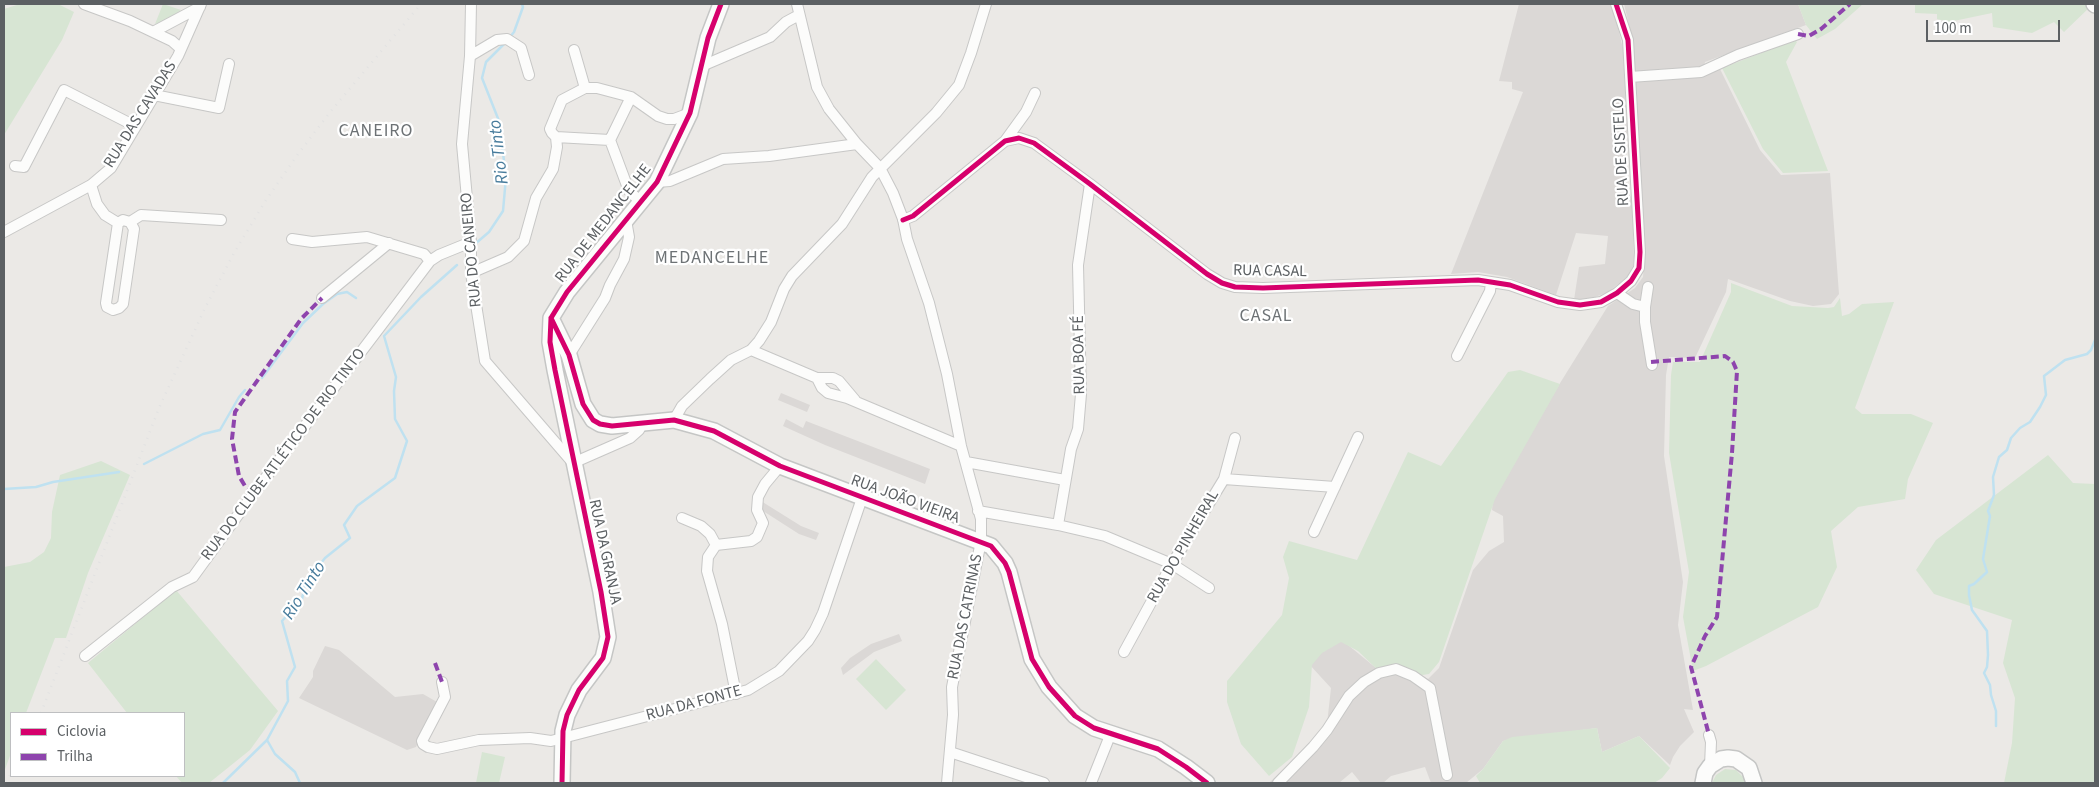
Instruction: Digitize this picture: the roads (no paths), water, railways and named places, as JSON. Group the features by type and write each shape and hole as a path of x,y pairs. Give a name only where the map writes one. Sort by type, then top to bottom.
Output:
{"street":[{"path":"84,4 130,21 182,48"},
{"name":"RUA DO CANEIRO","path":"471,4 470,56 462,144 471,242 471,273 485,361 573,463"},
{"name":"RUA DE MEDANCELHE","path":"573,463 550,342 551,318 567,292 657,182 690,112 708,38 721,4"},
{"name":"RUA DAS CATRINAS","path":"797,4 817,87 829,109 857,144 880,168 893,193 903,220 907,239 929,303 947,374 961,446 982,527 981,541 952,686 954,700 947,783"},
{"path":"674,420 682,406 710,379 732,360 751,350 771,322 784,289 792,276 842,224 872,177 936,113 959,86 972,53 986,4"},
{"name":"RUA DE SISTELO","path":"1616,4 1628,40 1640,252 1639,268 1631,281 1617,293"},
{"path":"153,32 201,5"},
{"name":"RUA DAS CAVADAS","path":"4,232 91,185 111,168 182,48 201,5"},
{"path":"702,66 770,38 786,22 799,15"},
{"path":"1630,77 1701,72 1738,55 1798,34"},
{"path":"470,56 497,40 510,41 521,48 529,75"},
{"path":"574,50 585,88"},
{"path":"154,95 219,108 228,64"},
{"path":"471,273 508,257 524,241 536,198 553,169 557,146 556,137 550,129 562,100 585,88 597,88 631,96 658,116 667,119 674,119 690,112"},
{"path":"15,166 24,167 64,90 135,126"},
{"path":"903,220 920,210 1005,141 1026,112 1035,93"},
{"path":"631,96 610,140 629,191 641,202"},
{"path":"556,137 610,140"},
{"name":"RUA CASAL","path":"1005,141 1020,138 1034,143 1207,274 1222,283 1235,287 1478,280 1510,285 1558,302 1580,306 1601,302 1617,293"},
{"path":"657,182 670,181 723,159 769,156 857,144"},
{"name":"RUA BOA FÉ","path":"1058,524 1071,449 1078,429 1081,394 1078,265 1090,184"},
{"path":"91,185 97,204 105,215 118,223"},
{"path":"130,222 141,215 221,220"},
{"path":"123,220 130,222 134,229 122,304 120,308 113,310 108,307 106,302 118,223 123,220"},
{"path":"569,355 605,298 624,259 629,237 626,220"},
{"path":"292,239 312,242 367,237 424,254 430,261"},
{"name":"RUA DO CLUBE ATLÉTICO DE RIO TINTO","path":"85,656 172,587 193,577 254,492 430,261 439,255 471,242"},
{"path":"322,298 389,243"},
{"path":"1457,356 1490,291 1491,282"},
{"path":"1648,287 1645,322 1652,365"},
{"path":"1617,293 1633,304 1645,308"},
{"name":"RUA JOÃO VIEIRA","path":"551,318 569,355 583,404 593,420 600,424 612,426 674,420 714,431 780,466 991,546 1004,563 1032,659 1049,687 1075,716 1084,723 1158,749 1207,783"},
{"path":"751,350 817,378 833,378 858,403"},
{"path":"817,378 822,388 828,393 858,403 961,446"},
{"path":"573,463 630,438 639,430 642,424"},
{"path":"1314,532 1358,437"},
{"name":"RUA DO PINHEIRAL","path":"1124,652 1172,564 1224,479 1235,438"},
{"path":"966,462 1065,480"},
{"name":"RUA DA GRANJA","path":"562,783 562,738 564,725 573,700 603,658 608,637 601,592 573,463"},
{"path":"716,544 751,541 757,537 763,524 757,510 758,497 765,484 780,466"},
{"path":"1224,479 1335,487"},
{"name":"RUA DA FONTE","path":"442,682 445,697 422,741 428,747 437,749 479,740 530,738 551,741 736,694 761,683 779,671 812,636 823,613 862,498"},
{"path":"978,511 1058,524 1105,536 1172,564 1209,588"},
{"path":"682,518 702,526 716,544"},
{"path":"716,544 708,557 707,571 722,624 736,694"},
{"path":"1278,783 1327,730 1349,696 1364,682 1379,673 1396,669 1413,676 1430,688 1446,775"},
{"path":"1091,783 1111,733"},
{"path":"1710,766 1710,739 1728,758"},
{"path":"950,752 1044,783"},
{"path":"1703,783 1705,773 1710,766 1721,759 1728,758 1743,763 1749,768 1754,783"}],"waterway":[{"name":"Rio Tinto","path":"510,37 514,32 523,7 522,4"},
{"name":"Rio Tinto","path":"475,244 489,232 503,211 506,177 499,121 482,78 486,62 506,42"},
{"name":"Rio Tinto","path":"223,783 267,740 288,701 287,681 295,667 282,621 302,599 305,584 325,558 350,538 344,525 357,506 395,478 407,441 395,419 394,391 396,377 384,336 421,297 457,265"},
{"path":"262,378 303,323 323,304 337,294 347,292 356,298"},
{"path":"1996,726 1996,711 1990,685 1984,673 1987,667 1988,655 1987,631 1972,610 1969,595 1969,586 1987,572 1983,559 1990,516 1988,511 1994,495 1993,477 1999,457 2007,450 2011,438 2020,428 2030,422 2040,407 2046,395 2044,376 2065,360 2087,354 2095,340"},
{"path":"144,464 203,434 220,430 245,390"},
{"path":"4,489 36,487 53,482 119,472"},
{"path":"267,740 275,754 295,772 300,783"}],"railway":[{"path":"41,712 159,408 205,308 234,253 266,200 298,154 331,111 421,4"},
{"path":"7,783 10,776"}],"district":[{"name":"CANEIRO","path":"376,132"},
{"name":"MEDANCELHE","path":"712,259"},
{"name":"CASAL","path":"1266,317"}]}
